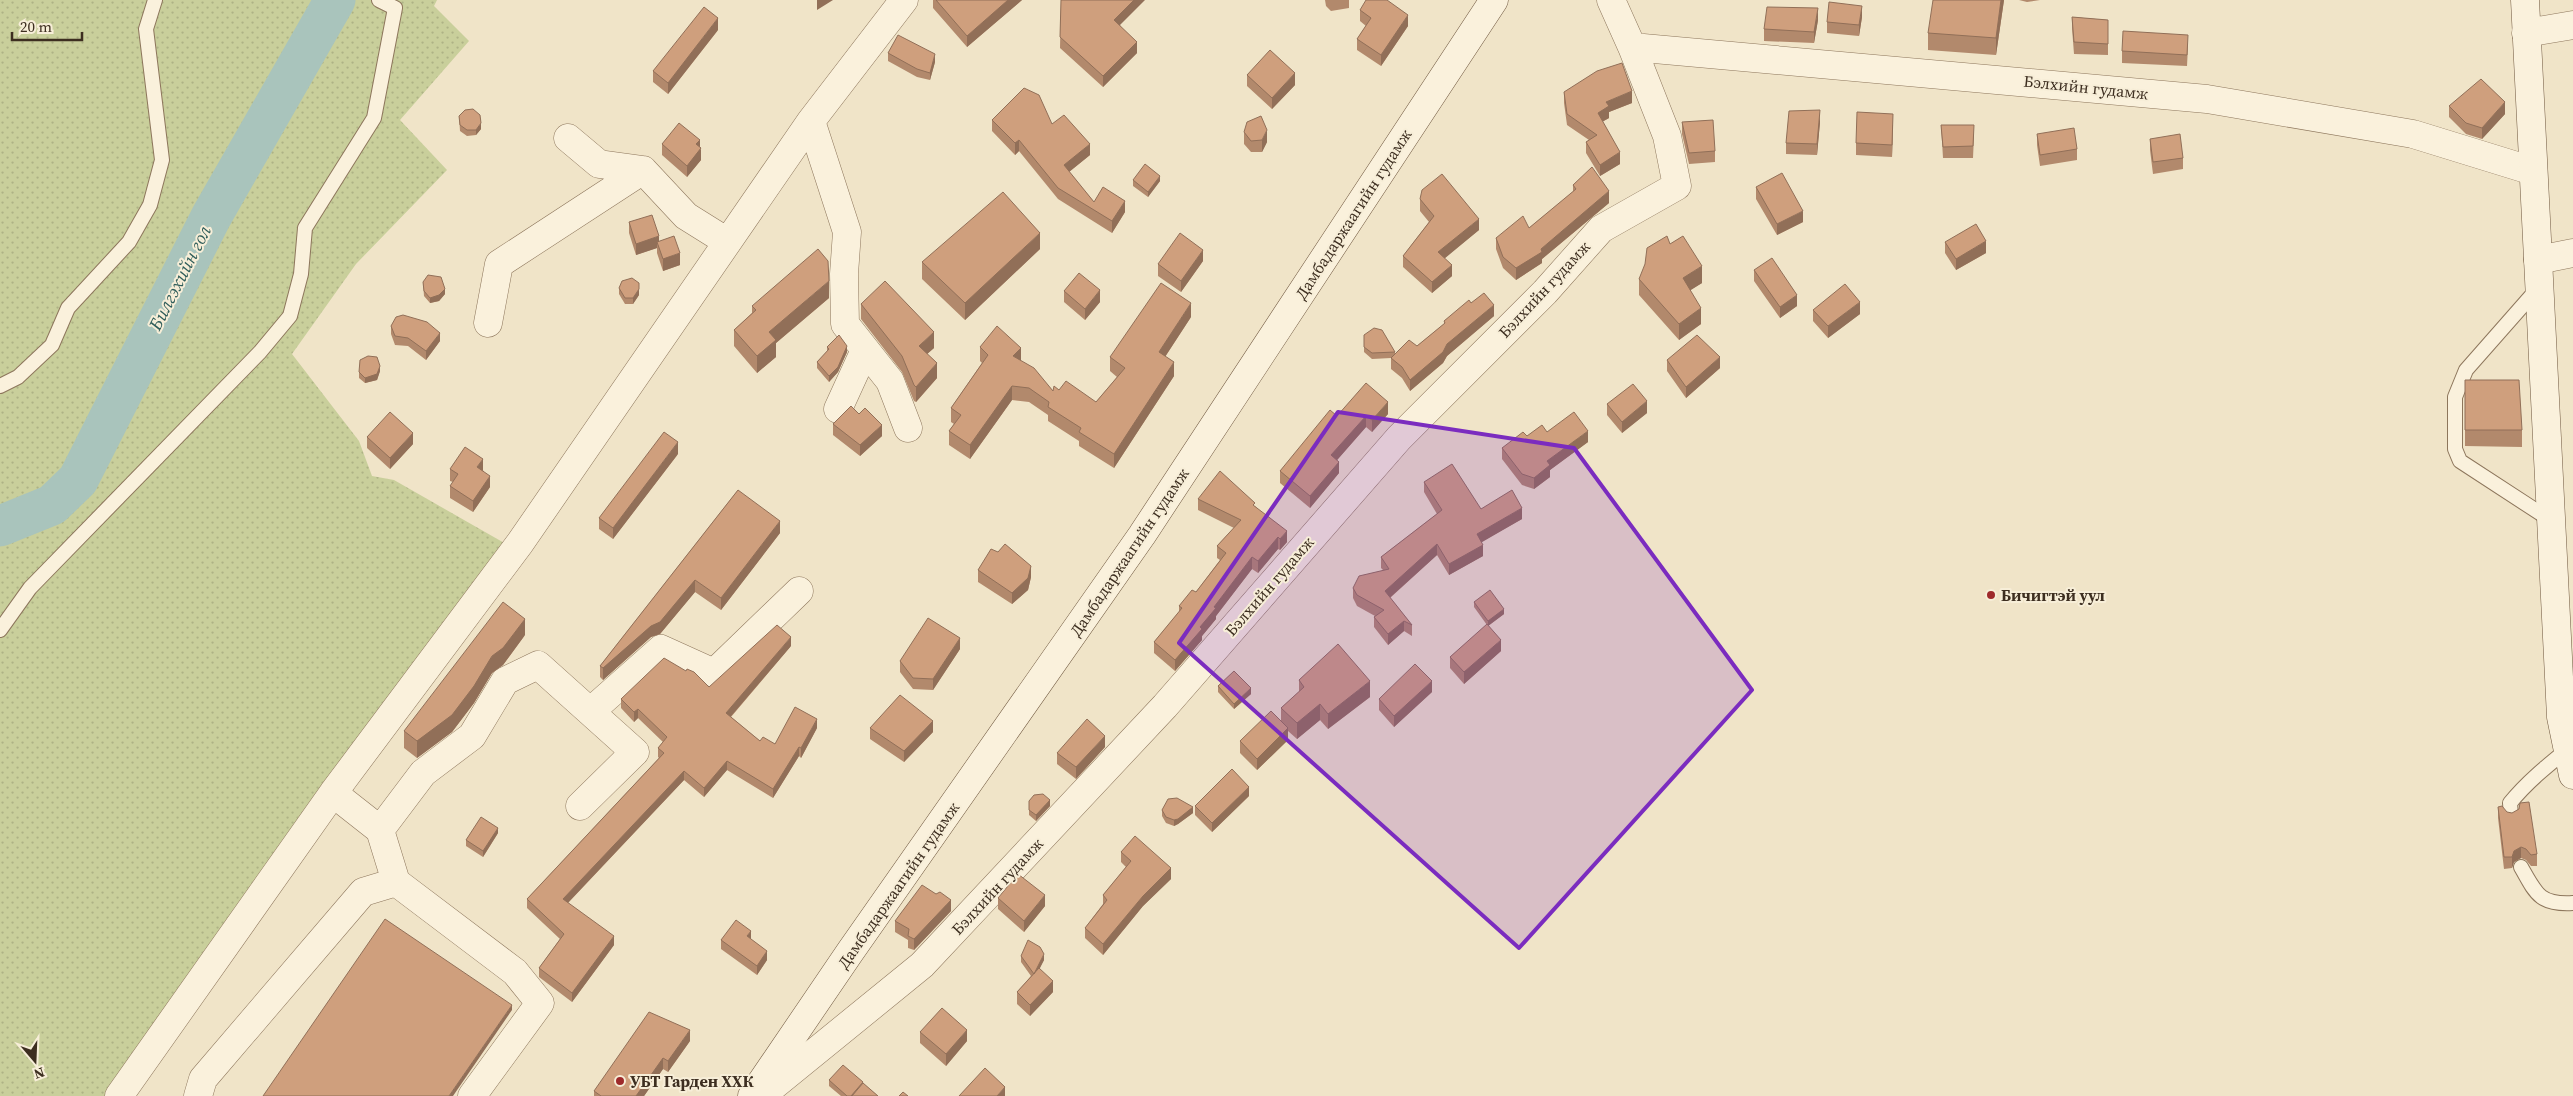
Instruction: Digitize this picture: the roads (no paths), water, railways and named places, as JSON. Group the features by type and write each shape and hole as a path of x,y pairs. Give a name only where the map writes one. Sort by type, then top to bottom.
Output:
{"street":[{"path":"119,1096 333,793 520,543 810,121 904,0"},
{"name":"Дамбадаржаагийн гудамж","path":"752,1096 850,952 1142,535 1494,0"},
{"name":"Бэлхийн гудамж","path":"761,1096 922,965 1165,706 1399,438 1545,292 1601,229 1677,186 1667,136 1632,46 1611,0"},
{"path":"2524,0 2561,717 2573,776"},
{"path":"2526,33 2573,25"},
{"name":"Бэлхийн гудамж","path":"1632,46 2207,99 2413,134 2533,171"},
{"path":"810,121 846,232 844,274 845,324 890,382 908,428"},
{"path":"568,138 599,164 643,170 686,216 726,241"},
{"path":"488,323 499,264 643,170"},
{"path":"2539,273 2573,253"},
{"path":"838,409 865,350"},
{"path":"591,711 661,649 714,673 799,592"},
{"path":"380,830 423,772 472,736 505,681 538,665 635,752 580,806"},
{"path":"333,793 380,830 396,882 516,972 540,1003 472,1096"},
{"path":"198,1096 203,1079 363,892 396,882"}],"lane":[{"path":"0,386 18,377 52,345 68,308 129,242 150,205 162,160 146,29 155,0"},
{"path":"0,630 30,588 260,352 290,316 300,274 305,228 374,118 395,8 379,0"},
{"path":"2539,273 2466,370 2455,397 2455,449 2460,461 2552,521"},
{"path":"2511,816 2510,803 2519,792 2540,771 2568,749"},
{"path":"2521,867 2533,890 2542,898 2553,904 2573,903"}],"waterway":[{"name":"Билгэхийн гол","path":"0,526 52,505 78,480 211,217 335,0"}],"place":[{"name":"Бичигтэй уул","path":"1991,595"},
{"name":"УБТ Гарден ХХК","path":"620,1081"}]}
